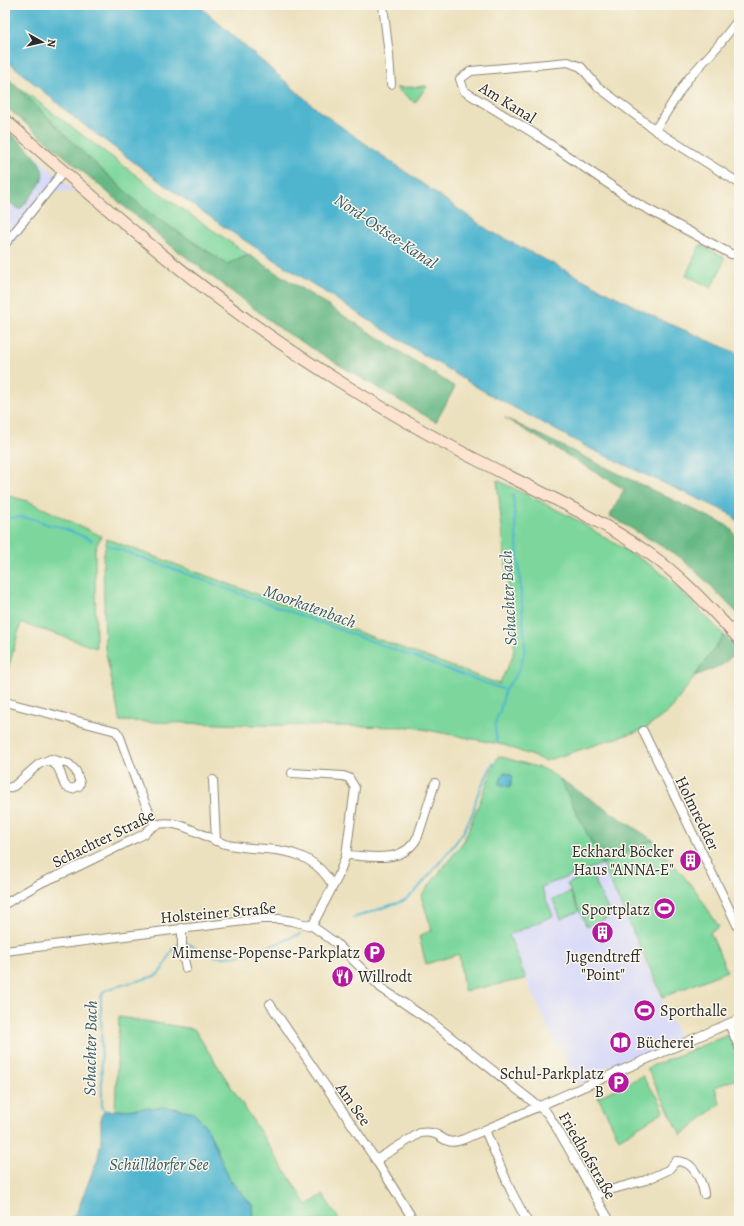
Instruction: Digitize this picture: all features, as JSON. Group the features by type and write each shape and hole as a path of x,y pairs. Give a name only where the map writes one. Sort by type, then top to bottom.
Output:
{"main road":[{"path":"5,120 124,224 208,292 239,315 300,357 378,405 444,442 575,509 647,551 672,570 739,639"}],"street":[{"path":"383,5 389,55 390,84"},
{"path":"655,130 687,80 717,47 739,19"},
{"name":"Am Kanal","path":"739,183 655,130 597,86 581,67 568,62 471,71 460,79 464,91 535,134 638,204 731,254 739,255"},
{"path":"5,244 64,171"},
{"path":"5,702 116,731 120,737 138,787 155,825"},
{"name":"Holmredder","path":"643,731 739,929"},
{"path":"5,789 14,786 39,764 47,761"},
{"path":"292,773 343,776 349,778 354,788 346,855 338,877 312,926"},
{"path":"213,780 216,841"},
{"path":"346,855 386,857 404,853 415,843 435,783"},
{"name":"Schachter Straße","path":"5,904 44,882 142,835 155,825 165,823 185,827 216,841 227,844 288,852 301,856 321,869 333,886"},
{"name":"Holsteiner Straße","path":"5,951 261,918 292,921 312,926 336,944 381,988 429,1020 538,1106"},
{"path":"182,928 182,948 186,968"},
{"name":"Am See","path":"270,1004 376,1160 414,1221"},
{"path":"376,1160 420,1133 432,1132 449,1142 456,1142 739,1019"},
{"path":"729,1024 739,1047"},
{"name":"Friedhofstraße","path":"538,1106 546,1113 556,1126 610,1221"},
{"path":"485,1130 511,1191 527,1221"},
{"path":"595,1196 606,1191 651,1178 668,1170 676,1161 685,1162 688,1164 703,1186 704,1194"}],"shaded area":[{"path":"37,157 76,193 64,191 54,193 5,254 5,199 20,210 42,181 43,174"},
{"path":"602,864 680,1039 631,1063 628,1058 605,1068 607,1073 578,1085 561,1046 557,1048 508,935 553,916 541,887"}],"green space":[{"path":"5,75 88,157 149,213 227,264 249,255 455,387 436,422 281,329 169,244 5,106"},
{"path":"13,83 169,200 249,255 227,264 149,213 88,157"},
{"path":"427,86 415,103 396,88"},
{"path":"5,129 30,151 36,158 43,173 42,180 20,210 5,199"},
{"path":"700,245 724,257 722,266 711,288 686,275"},
{"path":"505,418 726,525 731,529 739,542 739,615 680,557 610,516 624,489"},
{"path":"497,480 575,519 653,567 669,579 724,635 672,708 645,729 545,761 504,745 412,727 253,725 120,721 105,648 103,559 107,539 499,684 513,656 514,643"},
{"path":"5,495 28,501 101,536 95,549 96,648 21,623 5,680"},
{"path":"724,635 739,650 722,665 695,676"},
{"path":"498,756 544,769 560,779 602,863 653,840 696,891 719,927 710,932 727,971 663,997 602,864 541,887 553,916 509,935 526,979 464,991 459,954 426,964 419,936 432,930 421,896 464,841"},
{"path":"560,779 653,840 602,864"},
{"path":"591,873 611,916 587,927 567,884"},
{"path":"570,892 579,911 561,919 553,900"},
{"path":"119,1017 194,1029 307,1205 323,1195 340,1221 253,1221 252,1205 230,1180 208,1129 176,1108 115,1110"},
{"path":"730,1034 739,1056 739,1078 715,1087 720,1104 681,1135 647,1068"},
{"path":"643,1076 647,1084 658,1097 664,1111 619,1139 598,1097"}],"water":[{"name":"Nord-Ostsee-Kanal","path":"5,5 198,5 319,111 488,230 659,319 739,354 739,524 734,517 725,511 587,447 480,389 395,337 230,231 159,181 75,118 5,59"},
{"path":"504,772 513,776 510,787 499,784"},
{"name":"Schülldorfer See","path":"165,1107 194,1113 208,1129 230,1180 252,1205 253,1221 66,1221 76,1214 98,1158 101,1142 101,1116 105,1111"}],"waterway":[{"name":"Schachter Bach","path":"497,742 495,728 496,720 500,711 505,690 519,670 524,654 525,642 513,494"},
{"name":"Moorkatenbach","path":"5,518 21,517 34,519 46,524 60,527 92,540"},
{"name":"Moorkatenbach","path":"107,545 505,690"},
{"name":"Schachter Bach","path":"353,918 403,901 415,892 464,831 473,812 477,796 493,763"},
{"name":"Schachter Bach","path":"184,943 191,945 200,952 225,957 258,951 300,934"},
{"name":"Schachter Bach","path":"106,1113 102,1106 101,998 103,992 108,989 155,976 160,973 172,950 175,946 180,944"}],"place":[{"name":"Eckhard Böcker Haus \"ANNA-E\"","path":"690,860"},
{"name":"Sportplatz","path":"665,909"},
{"name":"Jugendtreff \"Point\"","path":"603,933"},
{"name":"Mimense-Popense-Parkplatz","path":"375,952"},
{"name":"Willrodt","path":"343,976"},
{"name":"Sporthalle","path":"645,1010"},
{"name":"Bücherei","path":"621,1042"},
{"name":"Schul-Parkplatz B","path":"619,1082"}]}
